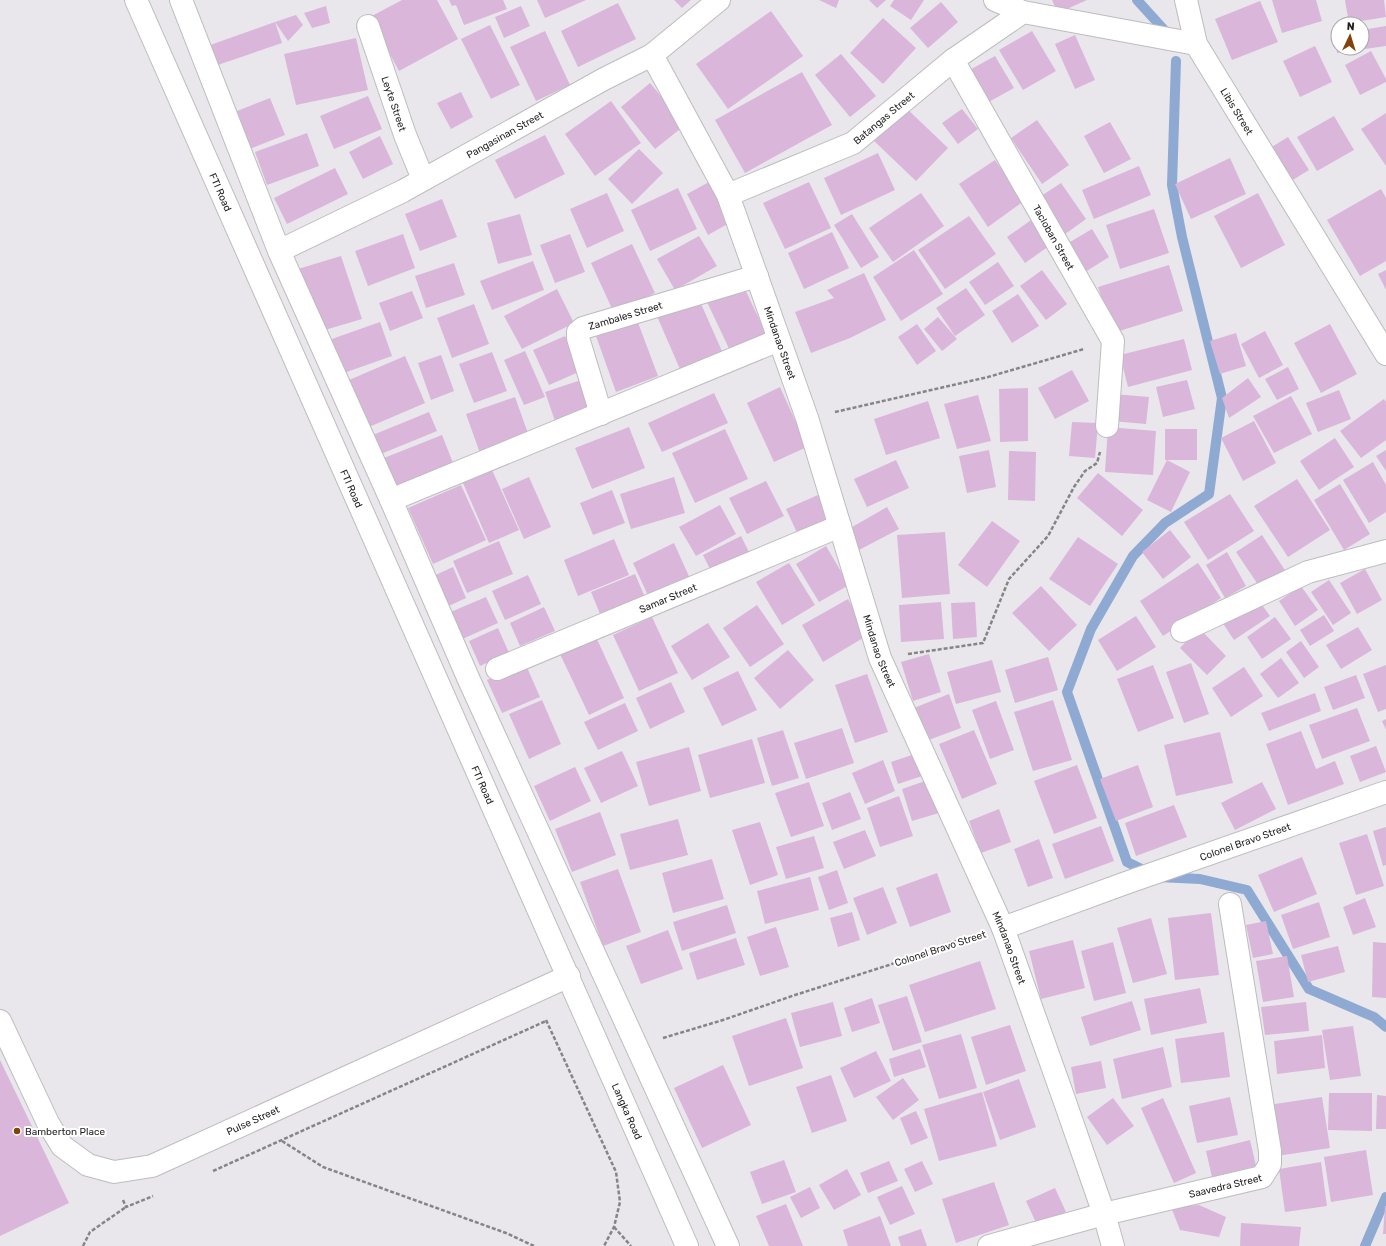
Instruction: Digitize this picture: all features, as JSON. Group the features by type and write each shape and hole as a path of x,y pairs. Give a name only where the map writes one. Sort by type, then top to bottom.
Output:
{"street":[{"name":"FTI Road","path":"136,0 569,976"},
{"path":"181,0 279,251 391,500 469,680 640,1046 728,1246"},
{"name":"Pangasinan Street","path":"279,251 403,191 604,79 652,55 719,0"},
{"path":"995,0 1023,12 1196,44"},
{"name":"Libis Street","path":"1186,0 1196,44 1386,354"},
{"name":"Batangas Street","path":"728,195 853,143 953,60 1023,12"},
{"name":"Leyte Street","path":"368,26 405,135 423,179"},
{"name":"Mindanao Street","path":"652,55 728,195 807,418 880,658 1003,928 1104,1214 1113,1246"},
{"name":"Tacloban Street","path":"953,60 1113,341"},
{"name":"Zambales Street","path":"601,414 578,338 578,332 583,328 757,276"},
{"path":"391,500 779,340"},
{"path":"1107,426 1113,341"},
{"name":"Samar Street","path":"496,669 840,526"},
{"path":"1182,631 1308,572 1386,551"},
{"name":"Colonel Bravo Street","path":"1003,928 1386,792"},
{"name":"Saavedra Street","path":"989,1246 1104,1214 1262,1176 1270,1164 1270,1151 1230,904"},
{"name":"Pulse Street","path":"0,1021 48,1123 62,1146 88,1165 114,1172 152,1166 569,976"},
{"name":"Langka Road","path":"569,976 687,1246"},
{"path":"605,1060 625,1054 640,1046"}],"path":[{"path":"807,418 988,377 1113,341"},
{"path":"880,658 983,643 1009,579 1048,536 1074,487 1085,471 1097,463 1107,426"},
{"name":"Colonel Bravo Street","path":"640,1046 889,965 949,943 1003,928"},
{"path":"533,992 616,1172 620,1202 614,1227 604,1246"},
{"path":"282,1141 323,1167 506,1233 534,1246"},
{"path":"83,1246 90,1232 126,1207"},
{"path":"614,1227 631,1246"}],"building":[{"path":"402,0 437,0 458,39 399,71 370,17"},
{"path":"449,0 503,0 507,9 464,25 456,5 452,6"},
{"path":"537,0 586,0 545,18"},
{"path":"674,0 691,0 682,8"},
{"path":"819,0 839,0 836,8"},
{"path":"869,0 886,0 877,8"},
{"path":"894,0 924,0 911,20 890,6"},
{"path":"1052,0 1087,0 1058,13"},
{"path":"1272,0 1316,0 1322,21 1282,33"},
{"path":"1345,0 1384,0 1386,17 1370,20 1370,16 1348,16"},
{"path":"1260,1 1278,42 1232,60 1215,19"},
{"path":"941,2 958,22 928,48 910,28"},
{"path":"618,3 636,39 578,67 561,31"},
{"path":"326,6 330,23 312,28 304,13"},
{"path":"521,6 530,26 504,38 495,17"},
{"path":"771,11 803,56 728,109 696,64"},
{"path":"296,15 303,25 288,41 275,22"},
{"path":"883,18 916,48 883,84 850,53"},
{"path":"275,22 282,43 206,69 199,49"},
{"path":"490,25 520,85 491,99 461,39"},
{"path":"1386,26 1386,46 1370,48 1370,29"},
{"path":"545,31 570,85 536,101 510,47"},
{"path":"1032,31 1056,71 1023,90 999,50"},
{"path":"1075,35 1095,80 1075,89 1055,44"},
{"path":"356,38 368,90 296,105 284,54"},
{"path":"1315,46 1332,82 1300,97 1283,61"},
{"path":"1370,52 1386,79 1386,82 1360,95 1345,65 1362,56 1370,56"},
{"path":"841,54 876,96 850,117 815,75"},
{"path":"995,56 1014,88 985,104 966,72"},
{"path":"802,72 832,125 745,173 715,120"},
{"path":"650,83 685,125 655,149 621,107"},
{"path":"461,92 473,117 451,129 437,103"},
{"path":"368,96 382,129 334,149 320,116"},
{"path":"270,98 285,135 237,154 222,117"},
{"path":"611,101 641,143 595,176 565,134"},
{"path":"903,105 948,148 916,181 871,138"},
{"path":"962,109 978,129 958,144 942,123"},
{"path":"1386,113 1386,166 1361,129"},
{"path":"1334,116 1354,150 1317,171 1297,137"},
{"path":"1037,120 1069,165 1042,184 1011,138"},
{"path":"1110,122 1131,159 1104,173 1084,136"},
{"path":"307,133 319,166 267,185 255,152"},
{"path":"545,135 565,174 515,199 495,160"},
{"path":"380,136 393,164 363,179 349,152"},
{"path":"1288,137 1309,170 1291,181 1270,148"},
{"path":"639,149 663,173 632,204 608,179"},
{"path":"878,153 895,190 841,215 824,178"},
{"path":"1230,158 1246,194 1191,219 1175,184"},
{"path":"995,160 1024,201 988,227 959,184"},
{"path":"1139,166 1151,195 1094,219 1082,190"},
{"path":"335,168 348,194 287,224 274,198"},
{"path":"711,181 733,221 708,235 687,194"},
{"path":"809,182 831,228 785,249 763,203"},
{"path":"1061,183 1086,219 1061,237 1035,200"},
{"path":"678,188 697,229 650,251 631,210"},
{"path":"1381,189 1386,198 1386,261 1360,276 1327,220"},
{"path":"607,193 624,231 587,248 570,209"},
{"path":"921,193 944,226 893,262 869,228"},
{"path":"1258,193 1285,245 1241,268 1214,216"},
{"path":"442,199 457,237 420,251 405,214"},
{"path":"1154,209 1169,253 1120,269 1106,225"},
{"path":"520,214 532,255 498,264 487,223"},
{"path":"852,214 879,257 861,268 834,225"},
{"path":"969,216 996,254 945,289 918,250"},
{"path":"1034,218 1052,244 1025,263 1007,237"},
{"path":"1092,229 1109,257 1082,274 1065,245"},
{"path":"832,232 849,268 804,289 788,253"},
{"path":"403,234 415,268 368,286 355,251"},
{"path":"570,234 585,272 555,283 540,245"},
{"path":"699,236 717,266 675,290 657,259"},
{"path":"632,244 655,293 614,313 591,263"},
{"path":"914,250 943,294 901,321 873,277"},
{"path":"341,256 362,319 318,332 298,269"},
{"path":"533,261 544,290 492,310 480,281"},
{"path":"998,262 1014,286 985,305 969,282"},
{"path":"454,263 465,295 426,308 415,276"},
{"path":"1169,265 1183,311 1113,333 1098,287"},
{"path":"1042,270 1067,304 1046,320 1020,286"},
{"path":"1386,270 1386,290 1378,274"},
{"path":"864,273 886,320 850,338 811,353 795,312 834,298 827,290"},
{"path":"743,285 769,340 733,357 707,302"},
{"path":"966,288 985,315 955,336 936,308"},
{"path":"557,289 574,323 522,349 504,316"},
{"path":"412,291 423,318 390,331 379,303"},
{"path":"1018,294 1039,326 1012,343 992,311"},
{"path":"698,297 725,358 683,376 656,314"},
{"path":"474,304 489,344 452,358 437,318"},
{"path":"938,317 957,339 942,351 924,329"},
{"path":"637,320 658,376 616,392 596,336"},
{"path":"380,322 392,356 341,374 329,340"},
{"path":"917,324 936,351 917,365 898,337"},
{"path":"1330,324 1357,374 1321,393 1294,343"},
{"path":"1265,331 1283,365 1259,378 1241,344"},
{"path":"1236,333 1246,366 1220,374 1210,341"},
{"path":"565,336 581,371 549,385 533,350"},
{"path":"1184,339 1192,370 1128,387 1120,355"},
{"path":"525,351 545,397 524,405 504,360"},
{"path":"492,352 507,391 474,403 459,364"},
{"path":"441,355 454,391 431,400 418,363"},
{"path":"405,356 425,403 369,427 349,380"},
{"path":"1288,367 1299,389 1277,400 1265,379"},
{"path":"1072,370 1089,401 1055,419 1038,388"},
{"path":"587,378 597,409 556,424 545,392"},
{"path":"1248,378 1261,397 1229,418 1222,398"},
{"path":"1187,380 1195,409 1163,417 1156,387"},
{"path":"780,387 807,447 774,462 747,403"},
{"path":"1028,388 1028,441 1000,442 999,389"},
{"path":"1339,390 1351,419 1318,432 1306,403"},
{"path":"714,393 728,423 662,452 648,423"},
{"path":"1114,394 1149,397 1146,424 1111,421"},
{"path":"978,395 991,441 957,449 944,404"},
{"path":"1291,396 1312,434 1274,453 1253,416"},
{"path":"515,397 530,439 481,456 466,414"},
{"path":"1384,399 1386,402 1386,440 1361,458 1340,431"},
{"path":"928,401 940,438 886,455 874,419"},
{"path":"429,412 437,431 376,456 368,437"},
{"path":"1254,421 1276,463 1243,481 1221,438"},
{"path":"1072,422 1098,423 1095,458 1069,456"},
{"path":"629,427 645,468 592,489 575,448"},
{"path":"1108,427 1156,431 1153,475 1105,472"},
{"path":"725,429 748,479 695,503 672,453"},
{"path":"1165,429 1197,429 1197,460 1165,460"},
{"path":"442,435 455,468 397,491 384,458"},
{"path":"1335,438 1354,467 1319,490 1300,461"},
{"path":"989,450 996,487 967,493 959,456"},
{"path":"1386,450 1386,471 1376,456"},
{"path":"1009,451 1036,452 1035,501 1008,500"},
{"path":"896,460 909,488 867,507 854,479"},
{"path":"1167,460 1190,472 1171,512 1147,500"},
{"path":"1373,462 1386,485 1386,512 1369,523 1343,480"},
{"path":"492,470 519,530 489,543 463,483"},
{"path":"1098,473 1143,510 1122,536 1077,498"},
{"path":"529,477 551,527 524,539 502,489"},
{"path":"674,477 685,513 631,529 620,494"},
{"path":"1297,479 1330,530 1288,557 1254,506"},
{"path":"766,481 784,516 747,534 729,498"},
{"path":"1340,484 1370,534 1344,550 1314,500"},
{"path":"461,485 486,540 433,564 408,508"},
{"path":"612,490 625,523 593,535 580,503"},
{"path":"1230,494 1254,531 1208,560 1184,522"},
{"path":"818,495 832,524 800,539 786,509"},
{"path":"720,505 736,534 696,556 679,527"},
{"path":"887,507 899,529 859,550 847,530"},
{"path":"992,521 1020,541 987,587 958,565"},
{"path":"1170,530 1191,557 1163,579 1142,552"},
{"path":"945,532 950,594 902,598 897,535"},
{"path":"1262,535 1286,572 1261,589 1236,552"},
{"path":"741,536 750,554 712,573 703,555"},
{"path":"1078,537 1118,564 1090,606 1049,579"},
{"path":"614,539 629,575 578,596 564,560"},
{"path":"499,541 513,574 467,593 453,561"},
{"path":"674,543 692,583 651,602 633,563"},
{"path":"826,546 849,585 819,602 796,564"},
{"path":"1227,552 1246,586 1225,598 1206,565"},
{"path":"789,563 815,605 782,625 756,582"},
{"path":"1198,563 1221,598 1163,636 1140,601"},
{"path":"453,567 466,598 442,609 429,578"},
{"path":"1365,569 1382,600 1357,614 1340,583"},
{"path":"635,574 647,602 603,621 591,592"},
{"path":"528,575 541,604 505,620 492,591"},
{"path":"1329,580 1351,613 1333,625 1311,592"},
{"path":"1041,586 1077,625 1049,651 1012,613"},
{"path":"1301,586 1318,610 1295,626 1279,601"},
{"path":"486,597 498,623 458,641 446,614"},
{"path":"1257,598 1270,616 1234,640 1222,622"},
{"path":"848,599 868,635 823,662 802,625"},
{"path":"941,602 944,639 901,642 899,605"},
{"path":"975,602 977,637 953,639 951,603"},
{"path":"757,605 784,644 750,667 723,628"},
{"path":"544,607 555,631 520,646 510,623"},
{"path":"1324,615 1334,631 1310,646 1300,630"},
{"path":"1136,616 1156,647 1117,671 1098,640"},
{"path":"652,617 678,673 639,691 613,635"},
{"path":"1275,617 1291,639 1262,659 1247,637"},
{"path":"708,623 730,657 692,680 671,646"},
{"path":"1358,627 1372,650 1341,669 1326,645"},
{"path":"498,628 509,653 480,666 469,641"},
{"path":"1199,628 1226,656 1207,675 1180,648"},
{"path":"596,637 624,698 589,715 560,654"},
{"path":"1301,641 1319,667 1304,678 1286,652"},
{"path":"788,650 814,680 780,709 754,678"},
{"path":"929,654 941,692 913,701 901,662"},
{"path":"1048,657 1058,690 1015,703 1005,670"},
{"path":"1281,658 1299,683 1278,698 1260,674"},
{"path":"992,660 1001,692 956,704 947,672"},
{"path":"525,663 540,697 502,713 487,680"},
{"path":"1191,663 1209,714 1184,723 1166,672"},
{"path":"1153,665 1174,718 1138,732 1117,679"},
{"path":"1386,665 1386,709 1378,712 1363,674"},
{"path":"1244,667 1263,696 1231,717 1212,688"},
{"path":"738,671 757,710 722,726 703,688"},
{"path":"867,674 888,732 855,743 835,685"},
{"path":"1356,675 1365,698 1333,710 1324,687"},
{"path":"671,682 685,712 650,729 636,698"},
{"path":"1315,693 1321,711 1269,731 1261,713"},
{"path":"949,694 961,728 926,741 914,708"},
{"path":"542,700 561,744 529,759 509,714"},
{"path":"1053,700 1072,760 1033,771 1014,712"},
{"path":"996,701 1014,750 990,759 972,710"},
{"path":"625,703 638,731 598,750 584,722"},
{"path":"1357,708 1370,741 1322,759 1309,725"},
{"path":"1386,719 1386,730 1382,721"},
{"path":"842,728 854,763 806,779 794,743"},
{"path":"783,730 799,778 772,786 757,738"},
{"path":"974,730 997,784 962,799 939,744"},
{"path":"1301,731 1316,769 1335,761 1344,784 1288,805 1266,744"},
{"path":"1220,732 1233,783 1176,796 1164,745"},
{"path":"752,739 765,783 710,798 698,755"},
{"path":"1376,746 1386,772 1360,782 1350,756"},
{"path":"689,747 701,791 649,806 636,762"},
{"path":"622,751 638,786 601,803 584,768"},
{"path":"918,753 925,775 898,784 891,762"},
{"path":"883,760 895,791 865,804 852,773"},
{"path":"1077,765 1097,818 1054,834 1034,781"},
{"path":"1138,765 1153,807 1116,821 1100,779"},
{"path":"575,767 591,801 550,821 534,786"},
{"path":"928,780 939,813 912,821 902,789"},
{"path":"809,782 824,826 791,837 775,793"},
{"path":"1262,782 1276,809 1235,830 1221,803"},
{"path":"850,792 861,819 832,830 822,803"},
{"path":"899,796 913,836 880,847 867,808"},
{"path":"1174,805 1187,837 1136,856 1125,823"},
{"path":"999,809 1011,842 981,853 969,821"},
{"path":"600,812 616,855 572,872 555,829"},
{"path":"678,819 688,855 630,870 620,834"},
{"path":"760,822 778,875 750,885 732,830"},
{"path":"1101,826 1114,861 1065,879 1052,844"},
{"path":"1386,827 1386,865 1383,866 1373,831"},
{"path":"865,830 876,856 844,869 833,842"},
{"path":"1367,834 1384,886 1356,895 1339,843"},
{"path":"814,836 824,868 786,879 776,847"},
{"path":"1039,839 1053,878 1028,887 1014,849"},
{"path":"1302,857 1317,894 1274,912 1258,875"},
{"path":"712,859 724,899 673,913 662,873"},
{"path":"618,869 641,932 603,946 580,882"},
{"path":"837,870 848,903 829,910 818,877"},
{"path":"937,873 951,912 910,927 896,888"},
{"path":"810,877 819,910 765,924 757,891"},
{"path":"883,887 897,923 867,935 853,898"},
{"path":"1365,898 1376,927 1353,935 1343,907"},
{"path":"1319,902 1330,937 1293,949 1281,915"},
{"path":"727,905 736,933 682,951 673,922"},
{"path":"852,912 860,940 838,947 830,918"},
{"path":"1211,913 1219,975 1175,980 1168,918"},
{"path":"1151,918 1167,974 1133,983 1117,928"},
{"path":"1266,921 1273,954 1253,958 1246,925"},
{"path":"776,927 789,967 760,976 747,937"},
{"path":"668,930 683,969 641,984 626,946"},
{"path":"736,938 745,965 697,980 689,953"},
{"path":"1073,940 1085,988 1041,999 1029,951"},
{"path":"1113,942 1126,993 1094,1001 1081,951"},
{"path":"1373,942 1386,943 1386,998 1372,997"},
{"path":"1338,946 1345,972 1308,982 1301,955"},
{"path":"1287,956 1294,997 1263,1002 1256,961"},
{"path":"980,961 996,1009 925,1032 909,985"},
{"path":"1200,988 1207,1023 1151,1035 1144,999"},
{"path":"907,996 922,1042 893,1051 878,1005"},
{"path":"872,998 880,1023 852,1032 844,1008"},
{"path":"1132,1001 1141,1030 1090,1046 1081,1017"},
{"path":"833,1002 842,1036 800,1047 791,1013"},
{"path":"1306,1002 1309,1031 1265,1035 1261,1007"},
{"path":"786,1018 803,1068 749,1086 732,1036"},
{"path":"1010,1025 1026,1071 986,1085 971,1037"},
{"path":"1353,1026 1361,1076 1330,1080 1322,1030"},
{"path":"1224,1032 1230,1077 1181,1083 1175,1039"},
{"path":"961,1034 977,1088 939,1099 922,1045"},
{"path":"1322,1035 1325,1068 1277,1074 1274,1041"},
{"path":"1163,1047 1172,1087 1122,1099 1113,1059"},
{"path":"920,1049 926,1067 894,1077 889,1059"},
{"path":"876,1051 891,1081 854,1098 840,1068"},
{"name":"Bamberton Place","path":"0,1060 69,1203 0,1236"},
{"path":"1101,1061 1106,1088 1076,1094 1071,1067"},
{"path":"723,1065 751,1125 702,1148 674,1088"},
{"path":"831,1075 847,1121 812,1133 796,1087"},
{"path":"903,1078 919,1100 893,1120 876,1097"},
{"path":"1019,1079 1036,1127 1000,1140 983,1092"},
{"path":"982,1092 997,1146 939,1161 924,1109"},
{"path":"1329,1093 1372,1093 1372,1131 1328,1130"},
{"path":"1377,1095 1386,1096 1386,1129 1376,1129"},
{"path":"1230,1097 1238,1135 1197,1143 1189,1106"},
{"path":"1322,1097 1330,1148 1277,1156 1269,1105"},
{"path":"1113,1098 1134,1126 1107,1145 1087,1117"},
{"path":"1163,1098 1196,1173 1174,1183 1141,1108"},
{"path":"916,1111 928,1138 911,1145 900,1118"},
{"path":"1250,1140 1256,1166 1212,1177 1206,1151"},
{"path":"1366,1150 1373,1195 1331,1202 1324,1157"},
{"path":"784,1160 796,1192 762,1204 750,1172"},
{"path":"889,1161 898,1181 868,1193 860,1173"},
{"path":"922,1161 933,1184 915,1192 904,1169"},
{"path":"1321,1162 1327,1206 1285,1212 1279,1169"},
{"path":"847,1169 861,1195 834,1210 819,1185"},
{"path":"994,1182 1009,1225 956,1243 942,1199"},
{"path":"902,1186 915,1214 890,1225 877,1197"},
{"path":"810,1187 820,1208 801,1218 790,1197"},
{"path":"1055,1188 1066,1212 1037,1225 1026,1201"},
{"path":"786,1204 803,1246 769,1246 756,1216"},
{"path":"1199,1205 1226,1217 1219,1237 1180,1230 1171,1207"},
{"path":"1385,1206 1386,1234 1383,1234"},
{"path":"880,1216 891,1246 848,1246 843,1230"},
{"path":"1241,1223 1301,1227 1299,1246 1240,1246"},
{"path":"921,1229 927,1246 901,1246 898,1237"}],"waterway":[{"path":"1137,0 1167,33"},
{"path":"1176,61 1172,185 1182,237 1222,398 1209,494 1165,523 1133,556 1091,629 1067,692 1127,862 1158,877 1200,879 1247,890 1309,989 1374,1017 1386,1027"},
{"path":"1365,1246 1386,1197"}],"place":[{"name":"Bamberton Place","path":"17,1131"}]}
